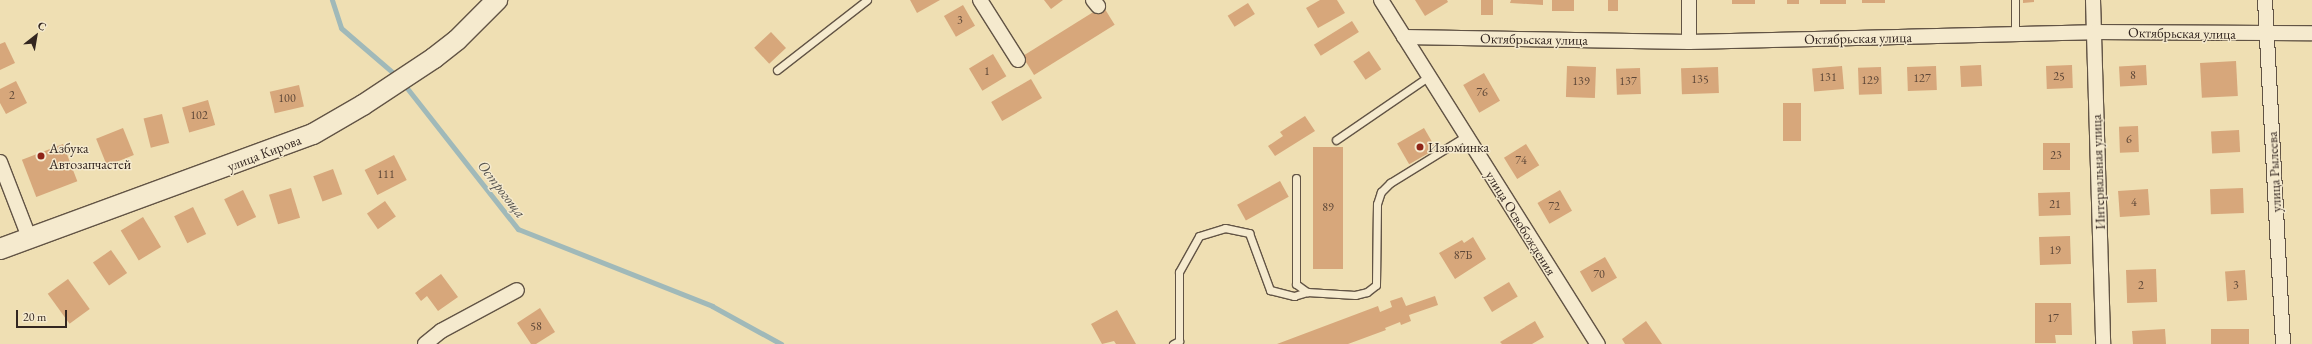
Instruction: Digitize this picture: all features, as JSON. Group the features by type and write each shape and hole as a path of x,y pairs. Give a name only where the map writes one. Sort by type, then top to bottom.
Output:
{"main road":[{"name":"улица Кирова","path":"0,249 29,237 257,157 313,134 363,105 434,58 457,40 497,0"}],"street":[{"path":"980,0 1018,60"},
{"name":"улица Освобождения","path":"1381,0 1598,344"},
{"path":"1688,42 1689,0"},
{"name":"Интервальная улица","path":"2093,0 2104,344"},
{"name":"улица Рылеева","path":"2265,0 2282,344"},
{"name":"Октябрьская улица","path":"1404,37 1688,42 2093,32 2266,34 2312,33"},
{"path":"0,162 29,237"},
{"path":"425,344 441,331 516,290"}],"lane":[{"path":"777,70 867,0"},
{"path":"2015,0 2015,34"},
{"path":"1336,140 1429,76"},
{"path":"1173,344 1179,341 1178,272 1199,236 1225,228 1249,233 1270,290 1294,296 1307,292 1355,295 1367,292 1376,285 1377,204 1381,192 1390,183 1466,136"},
{"path":"1296,178 1296,284 1307,292"}],"building":[{"path":"910,0 940,0 917,13"},
{"path":"1044,0 1063,0 1051,9"},
{"path":"1320,0 1337,0 1345,13 1318,28 1306,8"},
{"path":"1415,0 1447,0 1448,2 1425,16"},
{"path":"1481,0 1493,0 1493,15 1481,15"},
{"path":"1511,0 1543,0 1543,5 1510,3"},
{"path":"1552,0 1574,0 1574,11 1552,11"},
{"path":"1608,0 1618,0 1618,11 1608,11"},
{"path":"1732,0 1755,0 1755,4 1732,4"},
{"path":"1787,0 1799,0 1799,4 1787,4"},
{"path":"1820,0 1846,0 1846,4 1820,4"},
{"path":"1862,0 1885,0 1885,3 1862,3"},
{"path":"2023,0 2034,0 2034,2 2023,3"},
{"path":"1248,3 1255,14 1235,27 1228,16"},
{"path":"963,5 975,26 956,37 944,16"},
{"path":"1103,6 1115,25 1034,75 1022,56"},
{"path":"1352,21 1359,32 1321,56 1314,45"},
{"path":"771,32 786,48 769,64 754,48"},
{"path":"5,42 15,63 0,70 0,44"},
{"path":"1369,51 1381,69 1366,80 1353,62"},
{"path":"993,54 1006,76 982,91 969,68"},
{"path":"2236,61 2238,96 2202,98 2200,63"},
{"path":"1981,65 1982,86 1961,87 1960,66"},
{"path":"2072,65 2073,88 2047,89 2046,66"},
{"path":"2146,65 2147,85 2120,86 2119,66"},
{"path":"1567,66 1596,67 1595,98 1566,97"},
{"path":"1842,66 1844,89 1814,92 1812,69"},
{"path":"1936,66 1937,90 1908,91 1907,67"},
{"path":"1718,67 1719,93 1682,94 1681,68"},
{"path":"1881,67 1882,94 1859,95 1858,68"},
{"path":"1640,68 1641,94 1617,95 1616,69"},
{"path":"1484,73 1500,101 1479,113 1463,85"},
{"path":"1031,79 1042,98 1002,121 991,102"},
{"path":"16,81 27,103 6,114 0,103 0,89"},
{"path":"299,85 304,106 275,113 270,92"},
{"path":"208,100 215,125 189,132 182,107"},
{"path":"1783,103 1801,103 1801,141 1783,141"},
{"path":"162,114 169,143 151,148 144,119"},
{"path":"1305,116 1315,131 1275,156 1268,146 1283,136 1280,132"},
{"path":"2138,126 2139,152 2120,153 2119,127"},
{"path":"123,128 134,155 107,166 96,139"},
{"path":"1424,128 1436,149 1409,164 1397,144"},
{"path":"2239,130 2240,152 2212,153 2211,131"},
{"path":"2043,143 2070,143 2070,170 2043,170"},
{"path":"63,144 77,181 36,197 22,160"},
{"path":"1526,144 1539,165 1517,179 1504,158"},
{"path":"1313,147 1343,147 1343,269 1313,269"},
{"path":"394,155 407,180 377,195 365,170"},
{"path":"333,169 342,194 323,202 313,176"},
{"path":"1280,181 1289,197 1246,220 1237,205"},
{"path":"291,188 300,218 278,224 269,195"},
{"path":"2243,188 2244,213 2211,214 2210,189"},
{"path":"2148,189 2150,215 2120,217 2118,191"},
{"path":"243,190 256,217 237,226 224,199"},
{"path":"1560,190 1572,211 1549,224 1537,203"},
{"path":"2070,192 2071,215 2039,216 2038,193"},
{"path":"385,201 396,217 378,229 367,214"},
{"path":"193,207 206,234 187,243 174,216"},
{"path":"143,217 161,247 139,260 121,230"},
{"path":"2070,236 2071,264 2040,265 2039,237"},
{"path":"1473,237 1486,259 1455,279 1439,253 1462,240 1464,243"},
{"path":"111,250 127,273 109,286 93,263"},
{"path":"1605,257 1617,278 1592,292 1580,272"},
{"path":"2156,269 2157,302 2127,303 2126,270"},
{"path":"2245,270 2247,300 2227,301 2225,271"},
{"path":"441,274 458,297 438,311 427,296 421,301 415,293"},
{"path":"68,279 90,309 70,324 48,294"},
{"path":"1509,282 1518,297 1492,312 1483,297"},
{"path":"1435,296 1438,305 1409,315 1411,321 1401,325 1400,322 1385,328 1386,330 1348,344 1277,344 1378,306 1380,312 1392,307 1390,301 1402,297 1406,306"},
{"path":"2035,303 2071,303 2072,335 2055,335 2056,343 2035,343"},
{"path":"540,308 555,332 536,344 531,344 517,323"},
{"path":"1117,310 1136,344 1116,344 1114,341 1102,344 1091,324"},
{"path":"1535,321 1544,337 1532,344 1502,344 1500,342"},
{"path":"1646,321 1662,344 1625,344 1622,339"},
{"path":"2165,329 2166,344 2133,344 2132,331"},
{"path":"2211,329 2249,329 2249,344 2211,344"}],"waterway":[{"name":"Острогоща","path":"332,0 341,28 398,77"},
{"name":"Острогоща","path":"403,83 518,229 712,306 781,344"}],"place":[{"name":"Изюминка","path":"1420,147"},
{"name":"Азбука Автозапчастей","path":"41,156"}]}
